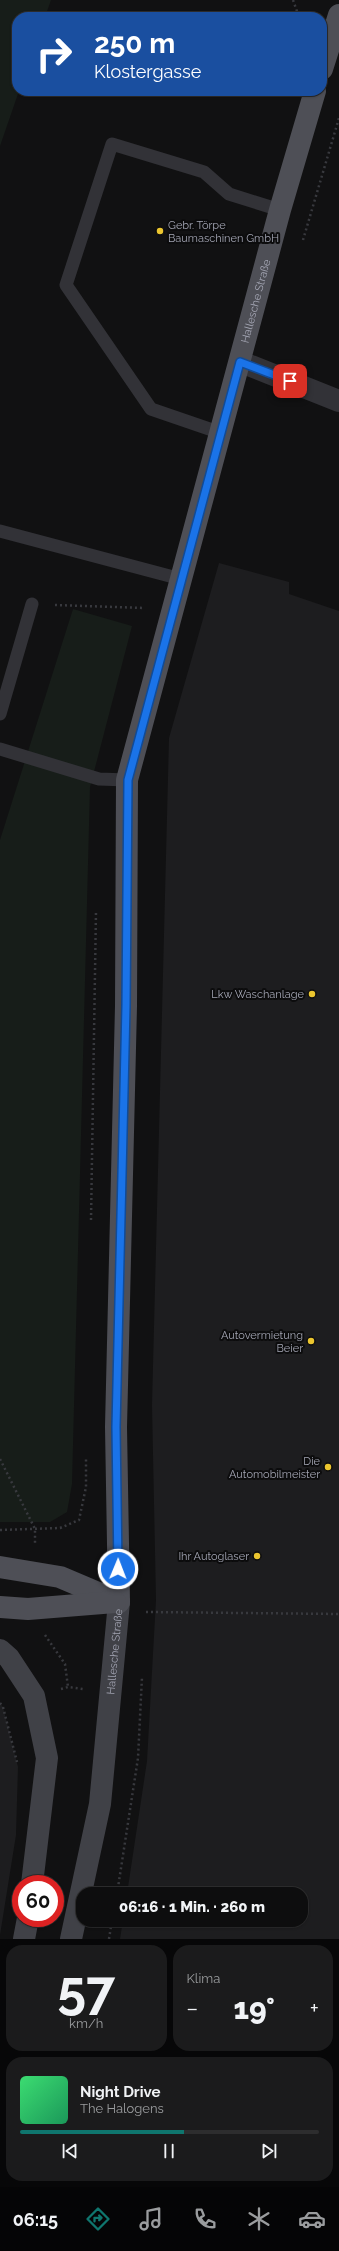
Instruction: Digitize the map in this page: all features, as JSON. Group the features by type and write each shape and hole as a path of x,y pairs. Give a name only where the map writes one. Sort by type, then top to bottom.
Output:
{"main road":[{"path":"327,53 339,15"},
{"name":"Hallesche Straße","path":"71,1939 100,1804 119,1602 116,1427 126,1006 128,780 280,210 314,96"},
{"path":"0,1567 60,1577 119,1602"},
{"path":"0,1606 28,1609 119,1602"},
{"path":"0,1650 9,1658 34,1696 47,1758 33,1875"},
{"path":"24,1939 26,1927"}],"street":[{"path":"240,362 339,401"}],"lane":[{"path":"221,433 151,409 66,285 112,144 204,172 229,194 280,210"},
{"path":"0,531 181,579"},
{"path":"0,714 32,604"},
{"path":"0,749 98,779 128,780"}],"path":[{"path":"293,0 297,12"},
{"path":"32,604 146,608"},
{"path":"90,1225 96,906"},
{"path":"0,1530 60,1528 79,1520 86,1487 86,1456"},
{"path":"0,1459 35,1529"},
{"path":"145,1619 146,1604"},
{"path":"146,1612 339,1614"},
{"path":"118,1887 138,1758 142,1673"},
{"path":"0,1703 3,1707 34,1696 68,1687 141,1696"},
{"path":"109,1939 111,1927"}],"shaded area":[{"path":"0,0 51,0 47,12 12,12 12,96 17,96 0,146"},
{"path":"219,563 289,582 289,594 339,611 339,1939 120,1939 122,1927 308,1927 308,1887 128,1887 147,1761 156,1600 152,1405 169,738"},
{"path":"73,609 132,626 90,787 72,1484 67,1512 50,1522 0,1522 0,840"},
{"path":"0,1703 3,1707 18,1767 16,1835 0,1935"}],"place":[{"name":"Gebr. Törpe Baumaschinen GmbH","path":"160,231"},
{"name":"Lkw Waschanlage","path":"312,994"},
{"name":"Autovermietung Beier","path":"311,1341"},
{"name":"Die Automobilmeister","path":"328,1467"},
{"name":"Ihr Autoglaser","path":"257,1556"}],"route":[{"path":"118,1569 119,1539 116,1427 126,1006 128,780 240,362 290,381"}]}
